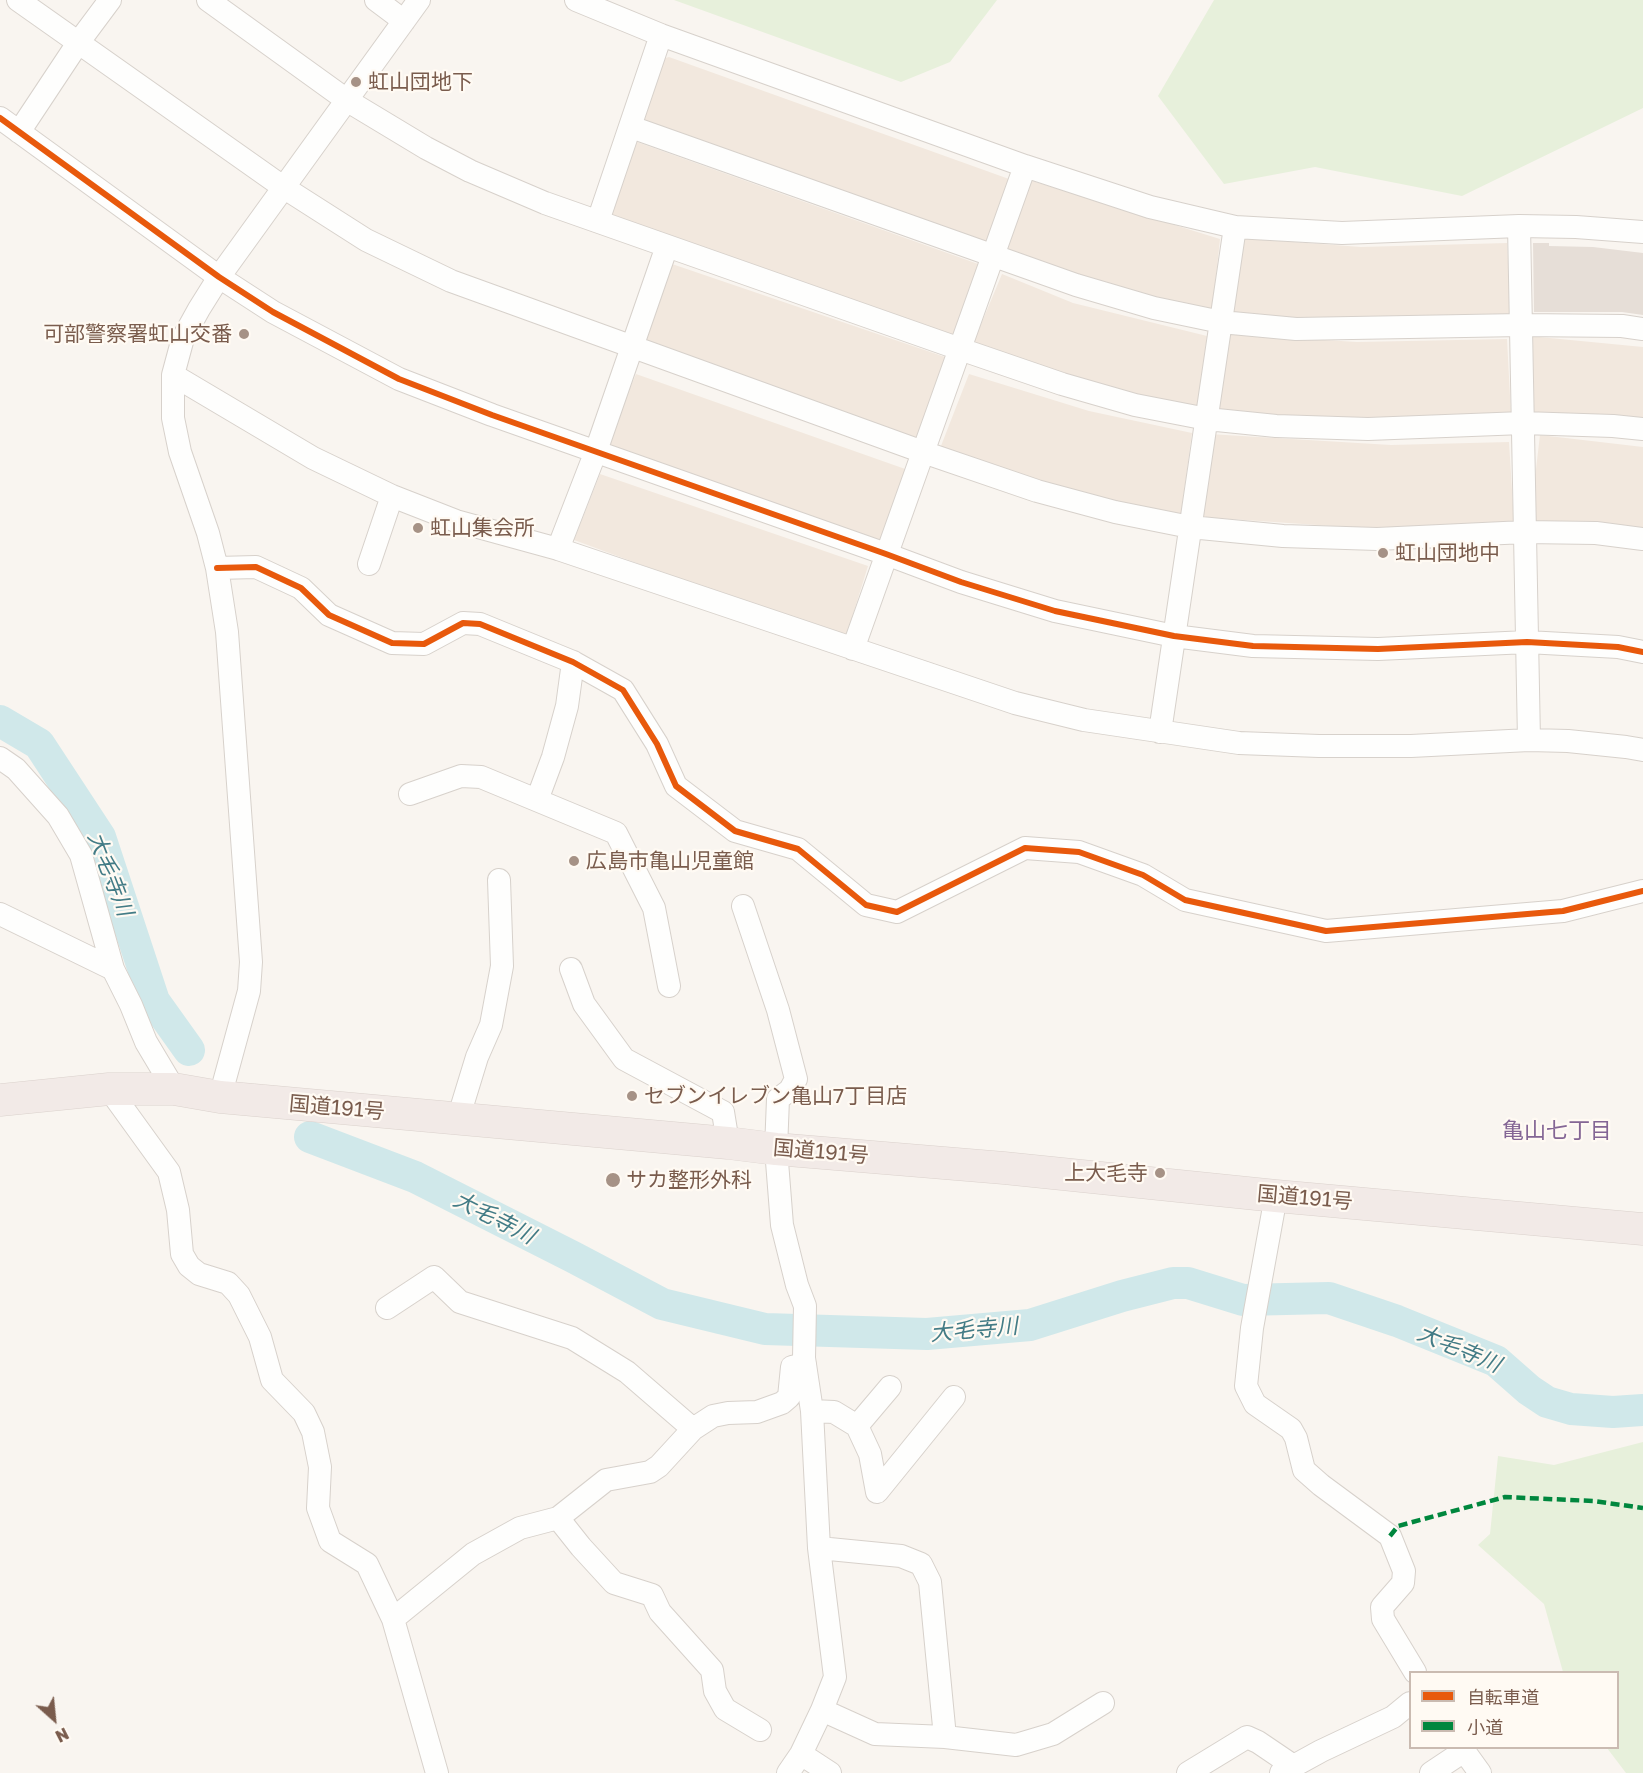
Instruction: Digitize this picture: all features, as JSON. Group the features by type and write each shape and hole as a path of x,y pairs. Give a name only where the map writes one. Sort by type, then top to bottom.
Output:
{"highway":[{"name":"国道191号","path":"0,1100 109,1089 174,1089 220,1097 1643,1229"}],"street":[{"path":"18,0 283,187 366,240 450,281 1037,491 1115,512 1190,527 1283,536 1377,539 1525,532 1596,533 1643,539"},
{"path":"19,132 78,43 110,0"},
{"path":"208,0 348,101 426,148 470,171 545,202 667,246 1062,384 1114,399 1207,419 1276,426 1368,429 1522,423 1643,429"},
{"path":"376,0 404,21"},
{"path":"220,1097 249,991 251,962 226,632 217,568 208,533 180,452 173,417 173,375 183,338 198,309 283,187 348,101 419,0"},
{"path":"576,0 661,35 1025,166 1150,207 1235,227 1342,233 1519,226 1643,232"},
{"path":"598,221 661,35"},
{"path":"0,118 219,277 273,312 399,379 492,415 961,582 1055,611 1174,636 1253,646 1378,649 1527,642 1618,647 1643,652"},
{"path":"631,127 1076,285 1154,308 1221,322 1296,329 1521,325 1622,326 1643,329"},
{"path":"853,649 1025,166"},
{"path":"1519,226 1529,740"},
{"path":"1160,732 1235,227"},
{"path":"558,549 596,451 667,246"},
{"path":"173,375 314,458 392,496 456,521 558,549 1015,703 1084,720 1239,743 1319,747 1411,746 1529,740 1568,741 1643,750"},
{"path":"369,564 392,496"},
{"path":"217,568 256,567 301,588 329,615 392,643 424,644 463,623 480,624 573,662 622,690 657,744 676,786 735,831 798,849 866,905 897,912 1025,848 1079,852 1143,875 1185,900 1326,931 1563,911 1643,891"},
{"path":"537,800 556,747 567,706 573,662"},
{"path":"0,758 16,769 57,816 81,855 113,969 146,1042 174,1089"},
{"path":"410,794 461,776 481,777 616,833 654,908 669,986"},
{"path":"458,1119 477,1058 491,1025 502,966 499,880"},
{"path":"743,906 778,1010 796,1079 790,1090 778,1099 776,1149 782,1225 797,1285 805,1306 804,1361 812,1411 819,1548 835,1677 822,1710 794,1764 830,1773"},
{"path":"0,914 113,969"},
{"path":"571,969 584,1004 624,1059 723,1112 728,1143"},
{"path":"109,1089 169,1172 178,1210 182,1254 189,1266 199,1274 228,1283 239,1295 260,1337 272,1380 304,1413 313,1432 320,1467 318,1508 330,1541 367,1564 393,1619 437,1773"},
{"path":"1276,1196 1252,1328 1246,1386 1255,1404 1292,1429 1304,1470 1390,1536 1404,1571 1403,1583 1382,1607 1383,1619 1414,1671"},
{"path":"387,1308 434,1276 460,1302 572,1338 627,1372 693,1429"},
{"path":"393,1619 473,1554 520,1528 558,1518 606,1480 650,1472 659,1466 693,1429 713,1416 757,1412 782,1403 789,1397 792,1367 804,1361"},
{"path":"857,1426 890,1387"},
{"path":"812,1411 834,1412 857,1426 870,1454 877,1492 954,1397"},
{"path":"558,1518 614,1583 652,1595 660,1611 712,1670 715,1691 725,1709 760,1730"},
{"path":"819,1548 901,1556 921,1564 930,1582 945,1737"},
{"path":"822,1710 875,1734 945,1737 1016,1745 1053,1734 1103,1703"},
{"path":"1188,1773 1247,1737 1287,1769 1393,1717 1409,1704"},
{"path":"1431,1773 1463,1749 1480,1773"}],"shaded area":[{"path":"669,57 1009,179 990,249 637,124 658,60"},
{"path":"637,142 981,265 953,341 608,219"},
{"path":"1029,180 1220,239 1212,315 1004,255"},
{"path":"1240,238 1361,247 1507,243 1511,316 1296,324 1230,315"},
{"path":"672,264 951,359 917,444 644,346"},
{"path":"1002,274 1073,303 1207,336 1197,409 969,353"},
{"path":"1230,334 1357,342 1507,339 1511,415 1457,421 1217,414"},
{"path":"1529,336 1643,347 1643,424 1529,414"},
{"path":"636,374 908,470 880,546 604,449"},
{"path":"969,374 1089,411 1192,433 1181,514 1099,504 939,451"},
{"path":"1209,434 1391,445 1509,442 1514,522 1376,529 1201,517"},
{"path":"1540,435 1643,447 1643,533 1530,520"},
{"path":"600,474 868,566 845,640 574,540"}],"green space":[{"path":"674,0 997,0 950,62 901,82"},
{"path":"1214,0 1643,0 1643,108 1462,196 1315,167 1224,184 1158,96"},
{"path":"1643,1442 1643,1773 1626,1773 1608,1749 1619,1749 1619,1671 1563,1671 1544,1604 1478,1545 1490,1534 1498,1456 1554,1465"}],"building":[{"path":"1533,243 1643,253 1643,315 1622,312 1534,312"}],"waterway":[{"name":"大毛寺川","path":"0,721 39,744 100,837 154,1001 189,1050"},
{"name":"大毛寺川","path":"310,1137 415,1177 662,1304 765,1329 927,1334 1030,1325 1122,1296 1173,1283 1188,1283 1243,1300 1329,1298 1397,1321 1496,1361 1529,1390 1547,1402 1571,1409 1613,1412 1643,1410"}],"marked path":[{"path":"1390,1536 1398,1526 1505,1497 1593,1501 1643,1508"}],"cycle path":[{"path":"0,118 219,277 273,312 399,379 492,415 961,582 1055,611 1174,636 1253,646 1378,649 1527,642 1618,647 1643,652"},
{"path":"217,568 256,567 301,588 329,615 392,643 424,644 463,623 480,624 573,662 623,690 657,744 676,786 735,831 798,849 866,905 897,912 1025,848 1079,852 1143,875 1185,900 1326,931 1563,911 1643,891"}],"place":[{"name":"虹山団地下","path":"356,82"},
{"name":"可部警察署虹山交番","path":"244,334"},
{"name":"虹山集会所","path":"418,528"},
{"name":"虹山団地中","path":"1383,553"},
{"name":"広島市亀山児童館","path":"574,861"},
{"name":"セブンイレブン亀山7丁目店","path":"632,1096"},
{"name":"上大毛寺","path":"1160,1173"},
{"name":"サカ整形外科","path":"613,1180"}],"district":[{"name":"亀山七丁目","path":"1557,1131"}]}
